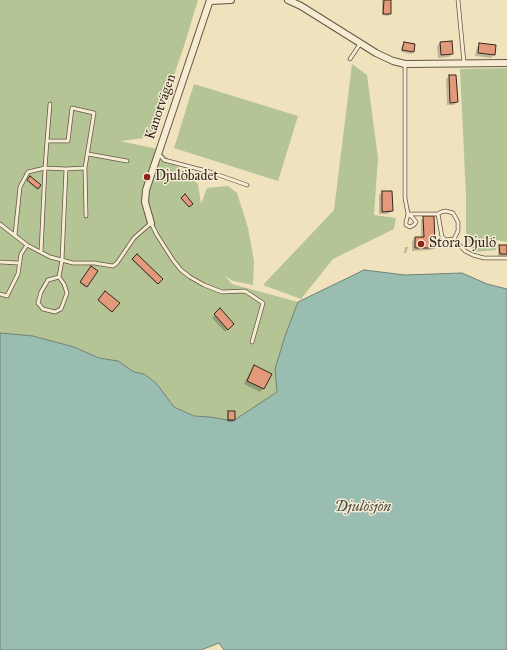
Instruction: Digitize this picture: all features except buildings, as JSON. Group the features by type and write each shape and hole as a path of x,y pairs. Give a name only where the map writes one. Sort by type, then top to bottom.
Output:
{"street":[{"path":"210,0 231,0"},
{"name":"Kanotvägen","path":"151,223 145,202 145,196 210,0"},
{"path":"288,0 301,6 360,44 393,61 405,64 507,63"}],"lane":[{"path":"458,0 464,63"},
{"path":"350,59 360,44"},
{"path":"405,64 405,198 408,214 438,214 446,211 453,213 456,216 458,231 454,240"},
{"path":"41,252 50,104"},
{"path":"47,141 68,141 72,108 94,113 86,168 86,216"},
{"path":"158,153 164,160 210,172 247,185"},
{"path":"88,154 127,161"},
{"path":"15,235 20,187 28,172 45,168 86,168"},
{"path":"58,277 62,260 66,169"},
{"path":"438,214 442,237 446,240 454,240 465,251 473,255 484,258 507,258"},
{"path":"0,224 27,246 50,257 73,262 113,266 134,238 151,223 173,260 181,270 190,277 204,285 222,292 245,291 263,303 252,342"},
{"path":"0,294 7,296 18,274 18,263 21,254 27,246"},
{"path":"0,262 18,263"},
{"path":"58,277 64,284 68,293 61,309 55,312 43,309 38,303 41,292 48,280 58,277"}],"green space":[{"path":"0,0 198,0 153,137 120,141 157,149 198,184 201,204 207,188 228,186 237,193 248,228 254,261 253,285 233,281 225,276 232,284 298,302 285,336 275,369 277,392 233,421 194,416 174,407 156,383 144,374 134,372 118,361 99,358 74,347 33,336 0,333"},
{"path":"352,64 367,75 378,158 374,215 396,218 394,229 333,259 301,299 263,285 334,210"},
{"path":"507,68 507,242 497,240 496,250 473,252 466,232 466,196 460,69"},
{"path":"194,84 298,116 278,181 174,148"}],"water":[{"name":"Djulösjön","path":"364,270 405,275 462,273 487,284 507,289 507,650 224,650 219,643 201,650 0,650 0,333 33,336 74,347 99,358 118,361 134,372 144,374 156,383 174,407 194,416 233,421 277,392 275,369 285,336 298,302"}],"place":[{"name":"Djulöbadet","path":"147,177"},
{"name":"Stora Djulö","path":"421,244"}]}
